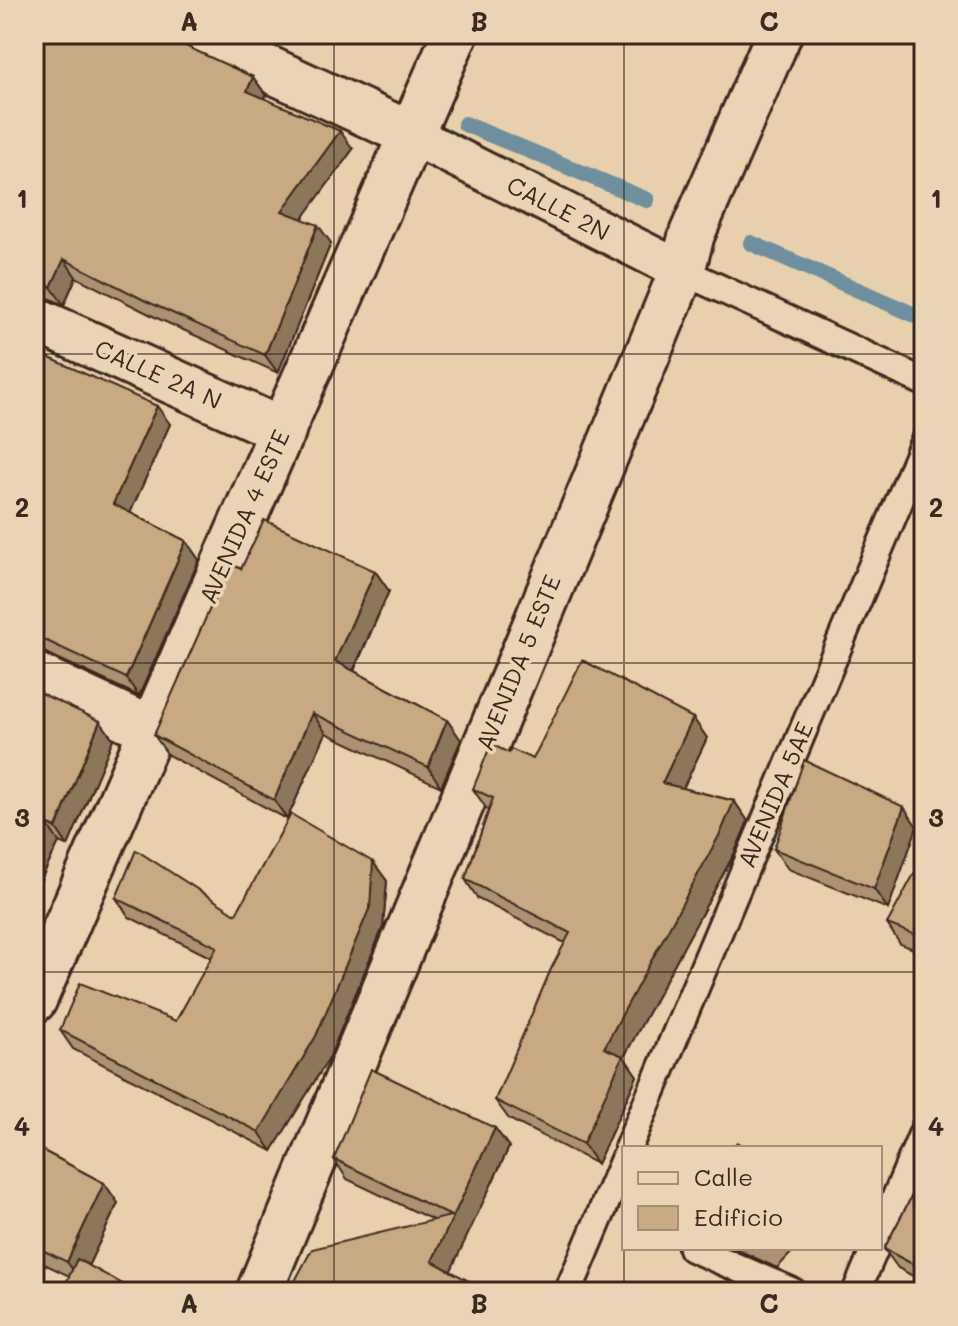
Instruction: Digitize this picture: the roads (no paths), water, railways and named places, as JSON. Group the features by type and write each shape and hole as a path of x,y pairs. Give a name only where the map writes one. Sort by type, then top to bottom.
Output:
{"street":[{"name":"CALLE 2N","path":"193,34 410,134 682,271"},
{"name":"AVENIDA 4 ESTE","path":"34,1000 455,34"},
{"name":"AVENIDA 5 ESTE","path":"259,1292 682,271 692,234 779,34"},
{"name":"CALLE 2A N","path":"34,319 283,431"},
{"path":"34,675 152,730"}],"lane":[{"name":"CALLE 2N","path":"682,271 924,382"},
{"name":"AVENIDA 5AE","path":"629,1146 924,442"},
{"path":"882,1230 924,1130"},
{"path":"568,1292 613,1214 622,1169"},
{"path":"697,1250 793,1292"},
{"path":"856,1292 874,1250"}],"waterway":[{"path":"465,124 647,200"},
{"path":"751,243 924,319"}]}
